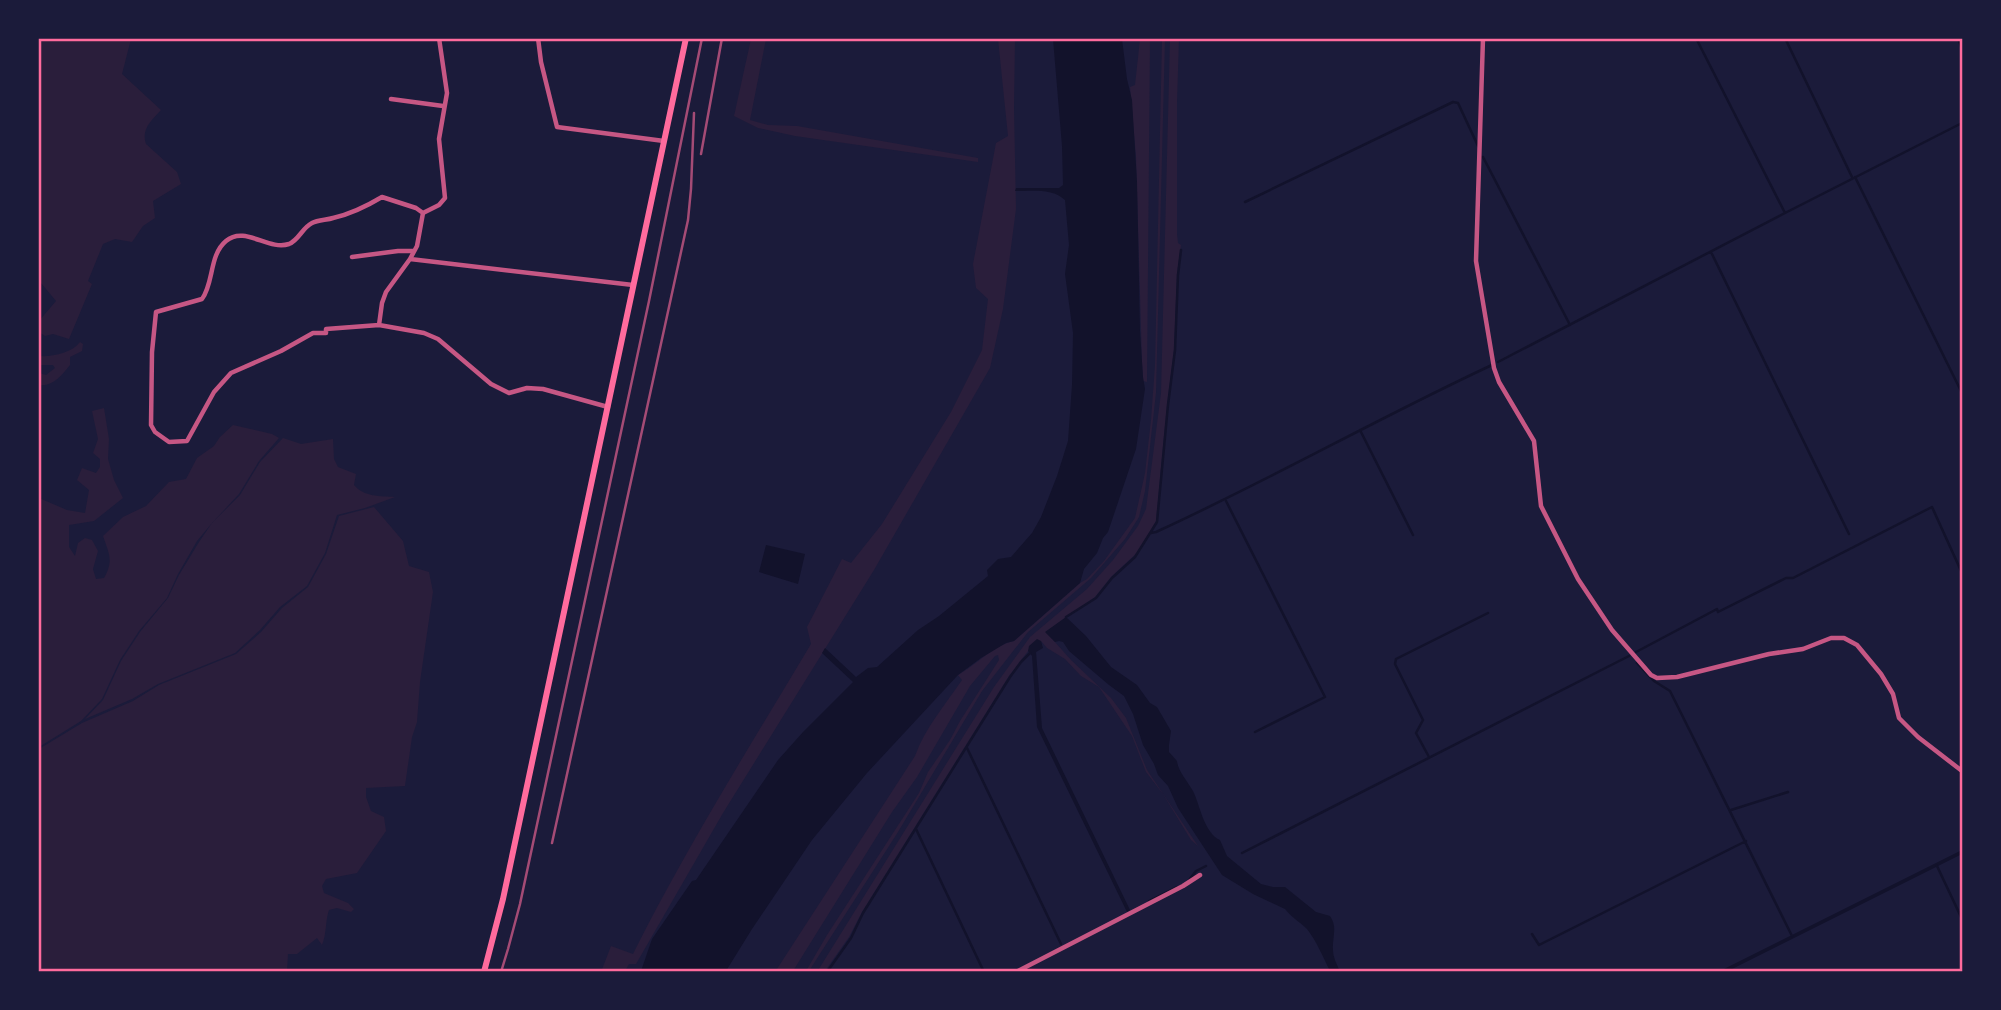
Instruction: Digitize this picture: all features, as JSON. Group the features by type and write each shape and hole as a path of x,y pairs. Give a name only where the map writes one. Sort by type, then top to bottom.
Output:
{"main road":[{"path":"484,971 506,886 686,38"}],"street":[{"path":"423,213 439,205 445,198 439,139 447,93 439,38"},
{"path":"538,38 557,127 665,141"},
{"path":"1483,38 1476,261 1494,368 1499,382 1534,441 1541,506 1578,579 1599,612 1643,668 1657,678 1677,677 1759,656 1803,649 1831,638 1850,640 1881,674 1893,694 1899,718 1918,737 1962,771"},
{"path":"391,99 443,106"},
{"path":"423,213 416,208 382,197 360,210 312,223 297,239 288,244 277,245 245,236 226,241 211,268 206,294 202,299 156,312 152,352 151,425 155,432 170,442 187,441 214,392 231,373 281,351 313,333 326,333 326,329 379,325 438,339 491,384 509,393 527,388 543,389 608,407"},
{"path":"379,325 386,292 411,260 417,246 423,213"},
{"path":"352,257 414,251"},
{"path":"411,260 633,285"},
{"path":"1016,971 1200,875"}],"shaded area":[{"path":"39,38 131,39 122,74 161,110 146,130 146,144 177,172 181,184 153,201 155,218 143,226 132,242 115,239 103,244 88,281 92,284 69,339 53,334 45,336 39,332 39,321 56,301 41,283 39,285"},
{"path":"751,39 766,39 750,120 978,158 978,162 795,136 758,128 734,116"},
{"path":"998,39 1015,39 1016,209 1003,309 990,368 874,570 723,813 636,964 629,964 625,971 601,972 611,946 633,954 697,836 811,644 807,627 842,559 851,563 882,524 951,412 982,350 988,299 976,288 973,264 996,143 1008,136"},
{"path":"1053,39 1122,39 1132,100 1137,182 1140,331 1145,389 1136,449 1108,532 1097,553 1084,569 1080,583 1014,641 981,658 958,675 867,773 812,840 726,971 641,971 652,939 778,760 853,682 822,653 825,648 856,677 868,668 877,667 918,630 988,576 987,570 998,559 1011,557 1032,533 1041,517 1068,441 1073,333 1065,274 1069,245 1065,200 1048,192 1015,191 1016,188 1059,188 1063,185"},
{"path":"1140,39 1150,39 1147,382 1143,381 1136,157 1130,87 1135,85"},
{"path":"1162,39 1165,39 1156,393 1145,491 1139,517 1125,539 1091,578 1028,632 982,691 898,832 809,971 806,971 919,793 928,772 999,660 998,655 970,686 917,777 892,812 793,971 775,972 915,756 930,726 962,680 958,675 992,651 1014,641 1087,579 1104,561 1135,518 1145,473 1155,365"},
{"path":"1170,39 1179,39 1177,234 1178,243 1181,245 1174,350 1156,521 1139,551 1111,577 1095,597 1046,632 1111,698 1126,718 1147,770 1198,846 1191,840 1146,772 1132,736 1099,687 1081,676 1065,659 1041,641 1028,651 1009,676 849,937 825,971 817,972 994,687 1030,637 1087,589 1113,560 1138,526 1146,509 1161,393"},
{"path":"80,342 83,344 82,351 70,357 70,365 60,376 49,384 39,385 39,373 46,375 55,368 53,365 39,365 39,356 61,353"},
{"path":"104,408 109,439 108,459 123,498 94,521 69,525 69,547 75,556 78,543 85,538 92,540 98,551 93,569 96,579 104,578 109,566 103,536 123,517 146,506 169,482 186,479 197,458 214,446 233,425 279,438 259,461 239,494 197,541 167,598 139,631 120,660 102,699 81,721 39,747 39,498 67,510 85,513 89,490 77,480 82,468 96,473 100,467 100,459 93,453 98,439 92,411"},
{"path":"283,438 301,444 333,439 334,459 338,467 356,474 354,485 358,489 373,495 395,497 337,515 325,553 307,586 280,607 235,653 158,684 132,699 85,719 103,700 121,661 140,632 168,598 179,575 212,523 240,495 260,462"},
{"path":"374,507 403,541 409,566 429,572 433,592 417,722 412,737 405,786 366,788 371,811 384,817 386,831 357,873 326,879 322,886 324,893 348,903 354,909 351,912 337,908 329,910 322,945 317,938 297,954 288,954 287,971 39,971 39,749 82,723 133,701 159,685 236,654 261,632 282,608 308,587 326,554 339,516"},
{"path":"766,545 805,554 798,584 759,572"},
{"path":"1066,617 1086,636 1111,667 1137,685 1150,703 1157,707 1171,731 1169,752 1193,791 1206,825 1220,840 1227,856 1261,884 1285,887 1316,912 1330,916 1334,928 1334,955 1340,971 1330,971 1307,929 1285,909 1222,875 1178,808 1168,786 1158,775 1124,696 1069,651 1063,642 1055,642 1045,632"},
{"path":"1037,639 1041,641 1043,648 1036,652 1042,728 1130,910 1127,912 1037,727 1032,656 1028,651 1029,646"},
{"path":"1962,850 1962,854 1728,971 1720,971"}],"waterway":[{"path":"1696,38 1785,213"},
{"path":"1785,38 1852,177"},
{"path":"1958,38 1962,49"},
{"path":"1245,202 1453,102 1458,103 1478,146"},
{"path":"1498,362 1962,123"},
{"path":"1483,157 1570,325"},
{"path":"1855,177 1962,393"},
{"path":"1066,617 1096,598 1112,578 1135,557 1157,522 1175,350 1181,250"},
{"path":"1711,252 1849,534"},
{"path":"1151,533 1492,365"},
{"path":"1360,430 1413,535"},
{"path":"1226,501 1325,697 1255,732"},
{"path":"1636,652 1717,609 1718,612 1786,578 1793,578 1932,507 1962,573"},
{"path":"1429,757 1416,733 1423,720 1395,664 1396,659 1488,613"},
{"path":"827,972 851,938 863,913 1010,677 1030,653"},
{"path":"1242,853 1629,656"},
{"path":"1637,663 1654,681 1670,691 1792,936"},
{"path":"967,748 1061,944"},
{"path":"1731,810 1788,792"},
{"path":"916,829 984,972"},
{"path":"1532,934 1539,945 1746,841"},
{"path":"1189,880 1196,871 1206,866"},
{"path":"1937,866 1962,919"},
{"path":"1149,901 1177,887"}],"railway":[{"path":"501,972 520,904 649,301 702,38"},
{"path":"701,154 722,38"},
{"path":"552,843 688,220 694,113"}]}
